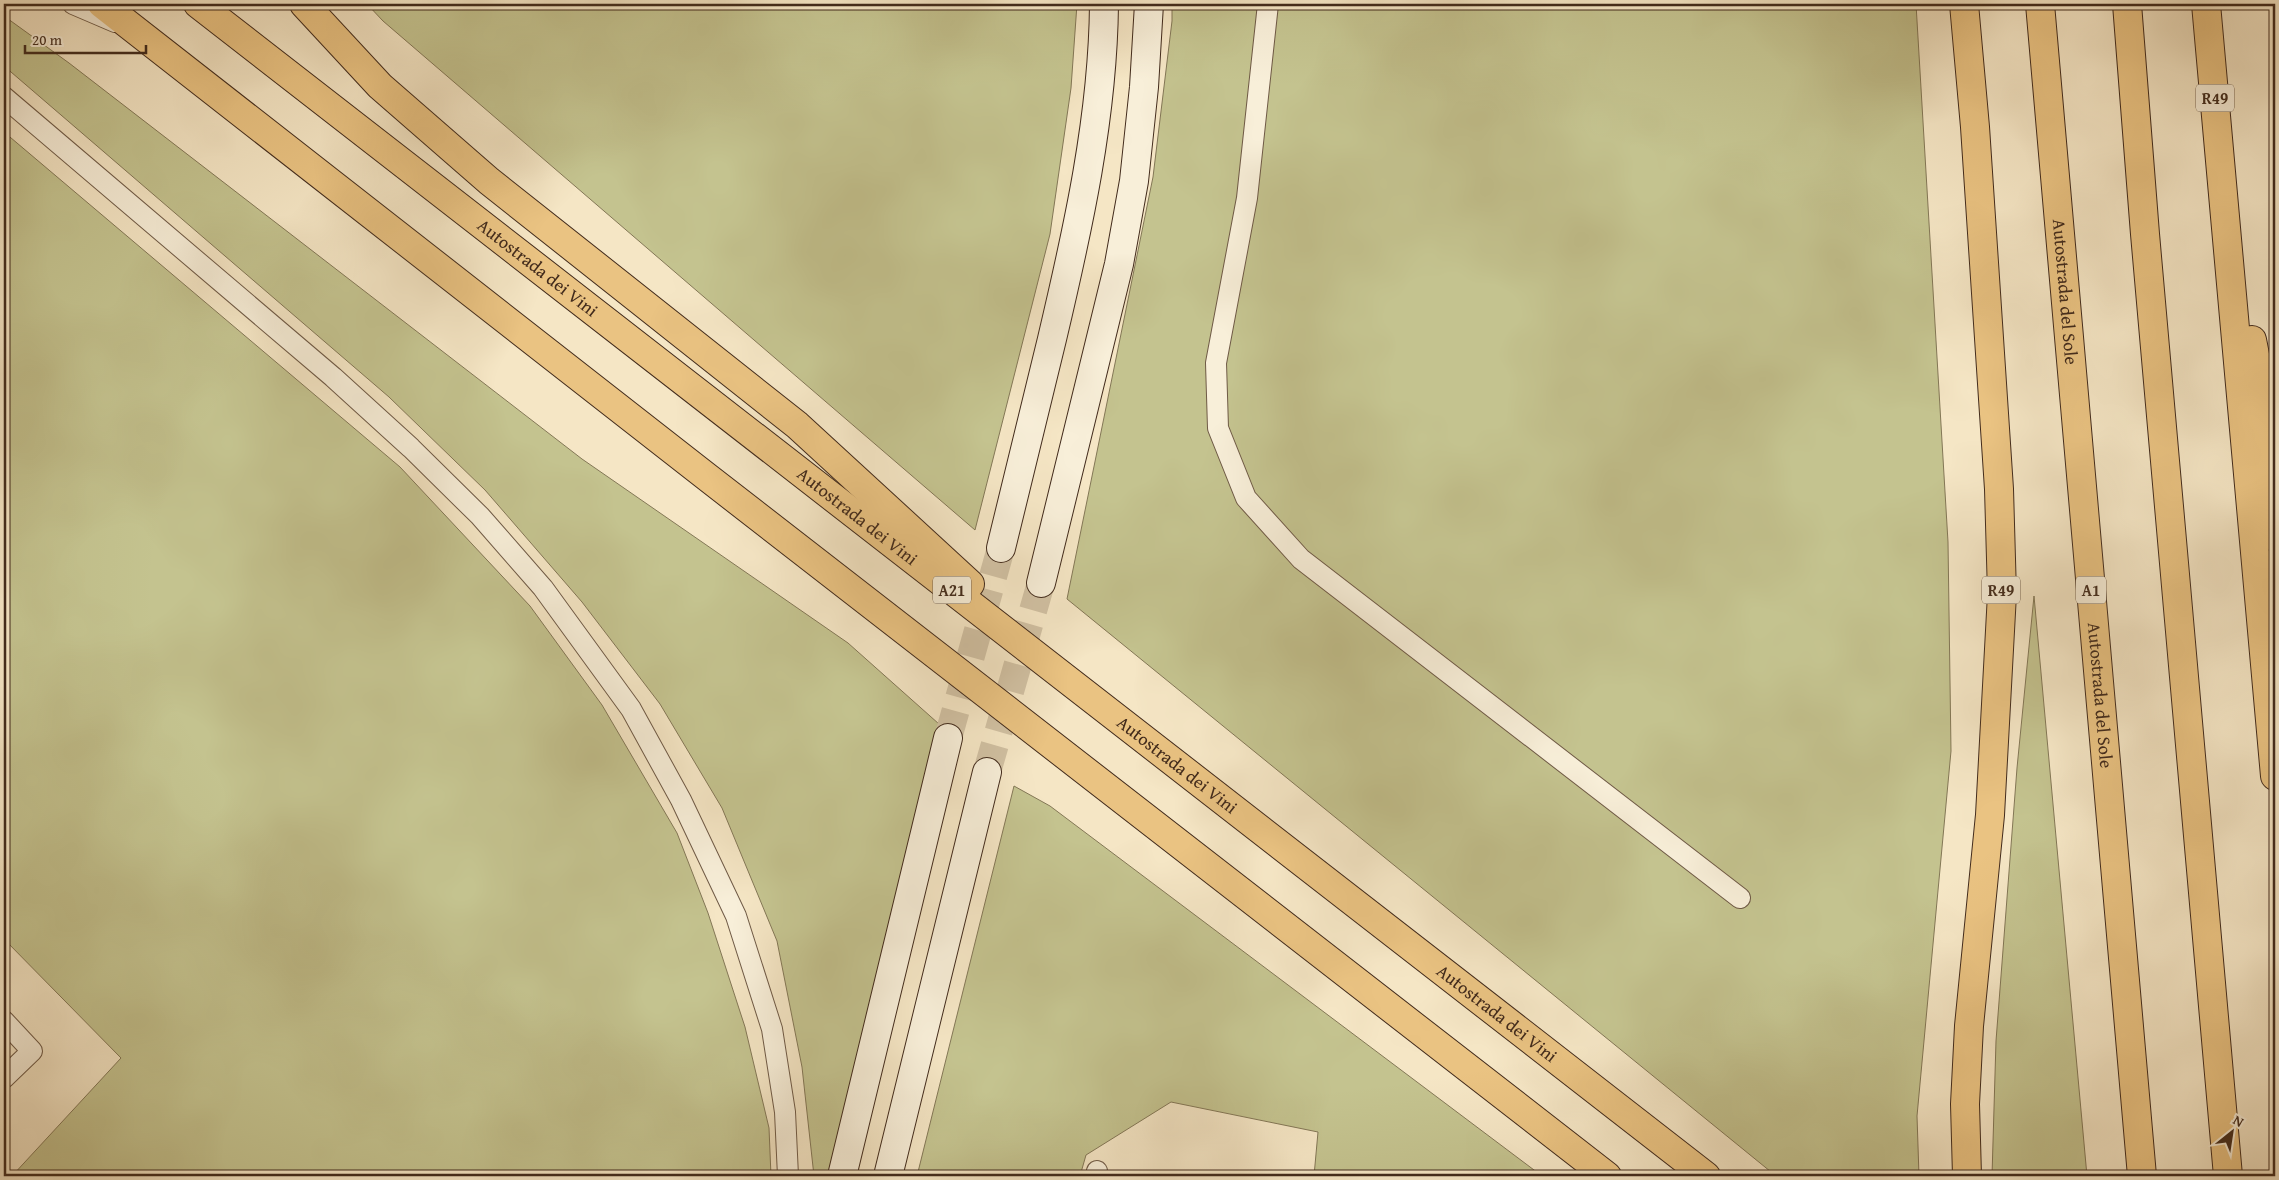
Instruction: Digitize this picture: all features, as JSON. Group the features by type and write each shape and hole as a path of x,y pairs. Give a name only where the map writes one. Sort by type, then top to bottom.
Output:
{"highway":[{"path":"102,4 1607,1176"},
{"name":"Autostrada dei Vini","path":"198,4 1706,1176"},
{"path":"304,4 380,86 490,181 797,425 1112,715"},
{"name":"R49","path":"1964,4 1975,127 1998,469 2002,594 1990,815 1969,1026 1965,1104 1967,1176"},
{"name":"Autostrada del Sole","path":"2040,4 2142,1176"},
{"path":"2127,4 2145,234 2228,1176"},
{"name":"R49","path":"2206,4 2275,776"},
{"path":"2224,193 2264,400 2275,537"}],"main road":[{"path":"1001,548 1085,195 1098,89 1104,4"},
{"path":"1041,583 1119,264 1134,181 1144,87 1149,4"},
{"path":"842,1176 948,738"},
{"path":"888,1176 987,772"}],"lane":[{"path":"73,4 135,30"},
{"path":"1268,4 1247,198 1216,363 1218,428 1246,498 1301,559 1740,898"},
{"path":"4,97 333,377 412,448 480,516 543,588 619,692 631,709 681,800 736,916 772,1030 785,1112 788,1176"},
{"path":"4,1021 32,1051 4,1078"}],"shaded area":[{"path":"367,4 1077,4 1071,88 1050,234 975,530 383,21"},
{"path":"1172,4 1916,4 1948,542 1951,751 1917,1116 1919,1176 1776,1176 1067,599 1153,177 1172,21"},
{"path":"4,16 69,63 582,459 848,643 939,724 830,1176 814,1176 802,1067 777,941 722,808 660,704 582,602 485,490 389,397 4,66"},
{"path":"4,132 400,467 530,606 602,705 677,833 708,913 745,1027 769,1128 771,1176 12,1176 121,1058 4,939"},
{"path":"2034,596 2087,1176 1992,1176 1996,1041 2017,768"},
{"path":"1014,786 1050,806 1542,1176 1314,1176 1318,1132 1171,1102 1086,1155 1080,1176 917,1176"}],"tunnel":[{"path":"948,738 1001,548"},
{"path":"987,772 1041,583"}]}
